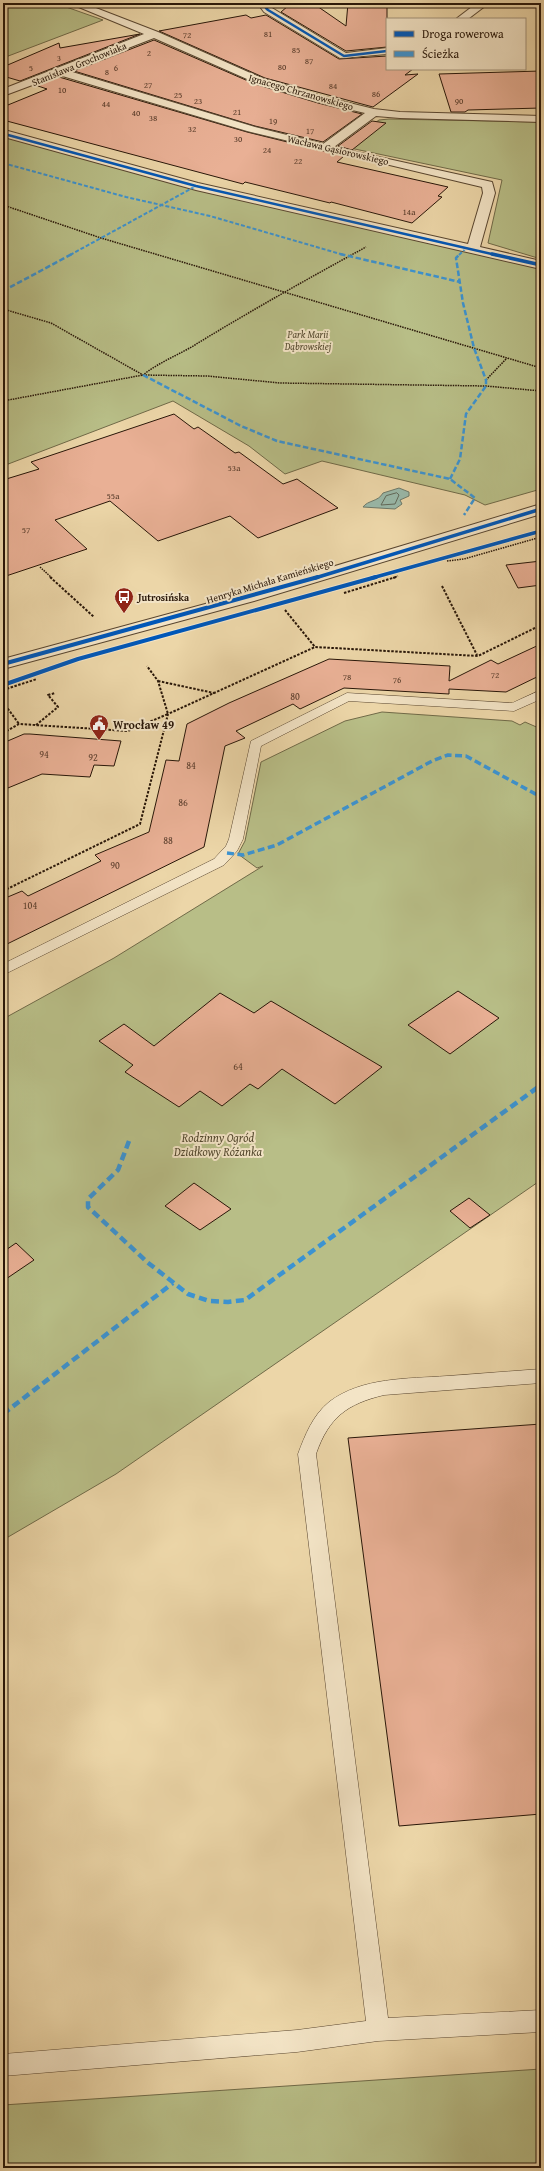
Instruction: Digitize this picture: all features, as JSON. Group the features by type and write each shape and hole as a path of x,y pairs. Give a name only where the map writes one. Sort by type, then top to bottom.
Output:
{"street":[{"name":"Ignacego Chrzanowskiego","path":"76,3 154,34 260,81 374,112 416,116 541,119"},
{"path":"270,3 266,8 268,10 338,54 352,56 386,51"},
{"path":"462,18 484,3"},
{"name":"Stanisława Grochowiaka","path":"3,93 154,34"},
{"name":"Wacława Gąsiorowskiego","path":"60,72 251,129 325,148 488,185 489,193 473,248"},
{"path":"325,148 374,112"},
{"path":"8,135 204,188 393,232 473,248 541,265"},
{"name":"Henryka Michała Kamieńskiego","path":"3,664 111,636 270,591 444,536 541,509"}],"lane":[{"path":"3,970 219,862 232,848 236,839 254,744 347,698 514,707 541,694"},
{"path":"378,2030 307,1454 313,1434 323,1418 348,1399 364,1392 384,1388 541,1376"},
{"path":"3,2065 297,2041 378,2030 541,2021"}],"path":[{"path":"3,205 101,238 541,368"},
{"path":"143,375 150,369 181,354 284,291 393,232"},
{"path":"3,309 51,323 143,375"},
{"path":"486,380 507,358"},
{"path":"3,401 143,375 207,376 280,383 353,386 486,386 541,391"},
{"path":"442,560 541,531"},
{"path":"529,536 533,540"},
{"path":"442,560 464,559 541,537"},
{"path":"40,567 94,617"},
{"path":"344,586 403,570"},
{"path":"442,586 478,656"},
{"path":"285,610 316,647"},
{"path":"3,733 19,724 128,731 316,647 478,656 541,625"},
{"path":"3,891 140,824 168,714 158,681 147,666"},
{"path":"3,685 38,674"},
{"path":"158,681 214,693"},
{"path":"36,725 58,707 48,695 55,693"},
{"path":"3,702 19,724"}],"green space":[{"path":"3,3 55,3 103,20 3,58"},
{"path":"379,120 541,122 541,259 488,243 502,180 350,148 345,144"},
{"name":"Park Marii Dąbrowskiej","path":"3,136 541,269 541,489 485,505 465,495 322,461 285,474 249,446 173,401 3,466"},
{"name":"Rodzinny Ogród Działkowy Różanka","path":"382,712 512,721 520,725 525,722 541,729 541,1180 116,1474 3,1540 3,1019 114,958 263,866 257,868 238,854 245,841 261,762 345,721"},
{"path":"541,2069 541,2168 3,2168 3,2105"}],"water":[{"path":"399,488 409,492 409,496 400,500 402,504 395,509 363,507 381,496 383,493"}],"building":[{"path":"348,3 387,3 386,47 346,51 281,12 288,6 317,6 346,26"},
{"path":"246,15 251,18 266,15 339,59 386,56 386,70 412,70 405,75 418,74 373,107 265,78 159,31"},
{"path":"140,34 20,81 3,76 3,67 59,43 60,48"},
{"path":"154,40 255,84 318,103 362,114 323,142 255,126 74,71"},
{"path":"541,71 541,108 468,110 465,112 451,112 439,74"},
{"path":"59,77 247,132 344,156 337,162 448,187 438,196 442,197 412,223 245,182 243,184 3,120 3,107 47,89 35,85"},
{"path":"372,121 386,123 352,150 338,146"},
{"path":"174,414 194,429 198,427 235,453 239,452 283,484 297,479 338,508 258,538 230,516 158,541 110,501 55,520 87,549 3,577 3,480 39,469 31,462"},
{"path":"541,561 541,585 518,588 506,565"},
{"path":"541,644 541,675 506,692 449,689 449,694 344,688 300,709 293,704 236,731 245,738 225,746 204,847 3,946 3,899 22,891 28,896 101,861 95,855 149,832 166,760 179,761 187,724 229,703 329,659 450,666 449,681 491,660 498,664"},
{"path":"24,734 121,741 114,766 94,765 90,777 42,774 3,790 3,743"},
{"path":"458,991 499,1018 450,1054 408,1025"},
{"path":"220,993 254,1013 271,1001 382,1067 335,1104 282,1069 258,1089 250,1084 222,1106 200,1091 179,1107 125,1072 133,1065 99,1041 124,1024 154,1046"},
{"path":"194,1183 231,1209 200,1230 165,1206"},
{"path":"469,1198 490,1215 470,1228 450,1211"},
{"path":"16,1243 34,1260 3,1281 3,1252"},
{"path":"541,1424 541,1814 399,1826 348,1438"}],"marked path":[{"path":"3,163 126,197 210,216 324,250 460,282"},
{"path":"3,291 196,186"},
{"path":"450,479 460,459 466,414 486,386 486,380 474,348 463,303 456,258 467,247"},
{"path":"143,375 241,426 277,441 450,479 475,498 464,515"},
{"path":"227,853 243,855 277,845 432,761 448,755 457,754 466,756 541,797"},
{"path":"129,1141 118,1170 88,1199 88,1207 147,1262 188,1294 209,1301 228,1302 245,1300 541,1085"},
{"path":"3,1414 173,1283"}],"cycle path":[{"path":"270,3 266,8 268,10 344,56 386,51"},
{"path":"8,135 196,186 541,265"},
{"path":"3,664 248,597 541,509"},
{"path":"3,685 45,672 78,659 541,531"}],"place":[{"name":"Jutrosińska","path":"124,614"},
{"name":"Wrocław 49","path":"99,741"}]}
